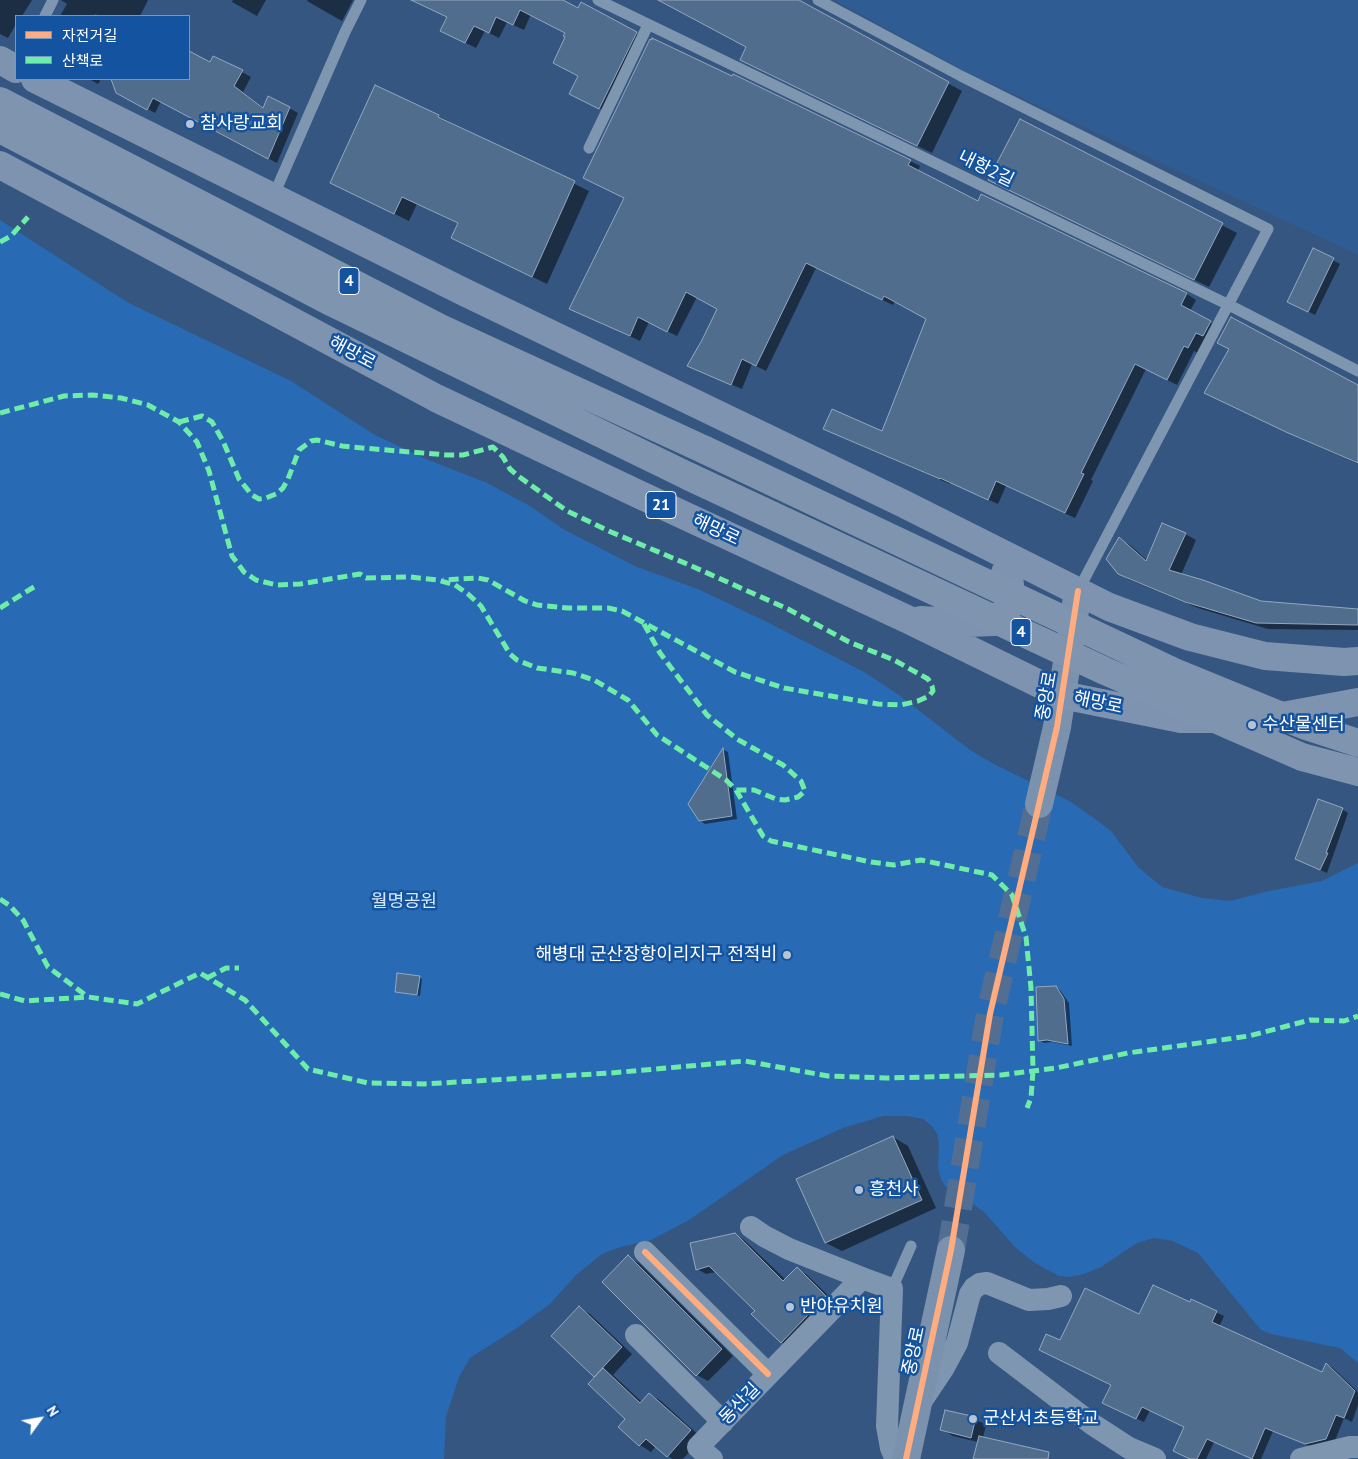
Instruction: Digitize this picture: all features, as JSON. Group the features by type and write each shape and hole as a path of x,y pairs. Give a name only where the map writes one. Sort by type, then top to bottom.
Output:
{"highway":[{"name":"4","path":"0,100 440,328 704,450 1174,672 1306,726 1358,743"},
{"name":"4","path":"0,129 332,303 690,477 1105,671 1302,757 1358,772"}],"main road":[{"path":"0,60 15,68"},
{"path":"37,80 466,294 963,533 1109,607 1190,637 1264,656 1344,662 1358,661"},
{"name":"해망로","path":"0,165 436,398 909,620 1062,695 1181,719 1266,719 1358,702"},
{"path":"909,620 968,623 994,622 1009,608 1010,584 999,562 963,533"}],"street":[{"name":"중앙로","path":"1039,804 1062,695 1078,591"},
{"path":"751,1227 789,1249 892,1289 887,1426 891,1448 896,1459"},
{"name":"중앙로","path":"906,1459 951,1250"},
{"path":"645,1252 768,1374"},
{"name":"동산길","path":"699,1455 722,1422 862,1278"},
{"path":"917,1407 943,1369 957,1343 970,1294 974,1288 980,1284 987,1283 1030,1300 1061,1296"},
{"path":"636,1335 722,1422"},
{"path":"999,1353 1092,1424 1129,1448 1155,1459"},
{"path":"1301,1459 1350,1447 1358,1447"},
{"path":"1349,1459 1358,1457"}],"lane":[{"path":"46,15 53,0"},
{"path":"273,197 345,32 362,0"},
{"name":"내항2길","path":"598,0 1229,305 1358,371"},
{"path":"818,0 960,76 1268,229 1078,591"},
{"path":"589,148 648,25"},
{"path":"892,1289 911,1246"}],"green space":[{"name":"월명공원","path":"0,220 127,302 291,381 375,435 426,459 487,483 530,506 563,529 637,567 698,589 864,672 899,695 970,750 1071,802 1094,818 1112,832 1138,867 1162,887 1202,898 1230,901 1322,881 1358,863 1358,1363 1340,1348 1271,1334 1261,1330 1198,1253 1173,1241 1154,1238 1137,1243 1101,1267 1070,1277 1059,1276 1035,1263 1016,1248 983,1211 945,1186 938,1168 939,1143 937,1134 932,1126 923,1119 908,1116 883,1116 843,1128 783,1155 689,1220 651,1240 621,1247 602,1254 576,1275 550,1304 470,1358 459,1377 446,1417 444,1459 0,1459"}],"shaded area":[{"path":"834,0 1358,0 1358,255 964,71"}],"building":[{"path":"411,0 563,0 578,8 581,2 637,32 599,109 569,94 578,76 553,63 565,33 520,10 513,25 496,17 489,33 474,26 465,43 440,31 447,17"},
{"path":"658,0 799,0 949,82 917,146 740,60 746,47"},
{"path":"652,38 732,76 733,74 911,160 908,165 978,201 981,194 1187,293 1181,305 1211,321 1203,336 1196,333 1188,348 1184,346 1167,380 1135,364 1081,473 1084,474 1065,513 996,481 988,500 823,429 832,409 882,431 926,319 884,296 882,300 806,263 756,366 742,359 731,385 687,366 717,309 686,292 667,332 638,317 630,336 569,309 624,198 583,178"},
{"path":"190,52 210,62 213,56 243,70 234,86 263,108 268,96 290,107 268,159 153,98 147,110 116,93 111,80 190,80"},
{"path":"375,85 439,115 438,117 575,181 532,277 451,238 458,223 402,197 394,214 330,183"},
{"path":"1020,119 1223,223 1194,280 988,180"},
{"path":"1313,248 1334,258 1308,312 1287,302"},
{"path":"1231,317 1358,385 1358,463 1286,432 1204,393 1229,349 1217,343"},
{"path":"1162,523 1186,533 1169,570 1261,601 1358,609 1358,625 1256,623 1185,602 1118,574 1106,559 1119,537 1146,561"},
{"path":"723,748 732,816 699,821 688,804"},
{"path":"1318,799 1343,808 1326,853 1328,853 1320,870 1295,859"},
{"path":"397,973 420,976 417,995 395,992"},
{"path":"1056,986 1064,999 1068,1044 1047,1040 1038,1041 1036,987"},
{"name":"흥천사","path":"893,1136 922,1200 825,1243 796,1179"},
{"path":"735,1233 783,1281 797,1267 826,1296 781,1343 751,1314 755,1311 709,1266 696,1270 690,1243"},
{"path":"628,1255 722,1349 696,1376 602,1282"},
{"path":"1153,1285 1190,1302 1191,1299 1217,1311 1212,1322 1322,1372 1326,1363 1355,1391 1344,1418 1336,1415 1326,1439 1305,1444 1265,1428 1252,1459 1207,1439 1197,1459 1190,1459 1173,1451 1184,1427 1142,1407 1136,1419 1102,1403 1111,1385 1039,1350 1046,1334 1060,1340 1085,1288 1139,1314"},
{"path":"579,1306 622,1347 594,1377 551,1336"},
{"path":"603,1368 640,1403 649,1393 691,1430 667,1457 646,1439 639,1446 618,1427 625,1419 588,1384"},
{"path":"945,1410 976,1417 971,1438 940,1430"},
{"path":"979,1436 1049,1452 1048,1459 973,1459"}],"tunnel":[{"path":"951,1250 990,1014 1039,804"}],"marked path":[{"path":"0,242 11,236 28,217"},
{"path":"0,413 64,396 92,395 121,398 148,405 179,422 197,442 209,471 232,556 244,572 256,580 277,585 300,584 360,574 366,578 410,577 438,580 455,585 481,606 510,654 517,660 537,668 573,673 594,680 628,700 657,735 726,780 736,790 763,836 771,841 871,862 894,865 921,860 992,875 1012,895 1026,937 1031,988 1033,1071 1031,1098 1027,1108"},
{"path":"179,422 202,416 212,422 223,441 239,479 252,495 259,499 276,494 283,488 299,450 311,441 317,440 342,446 447,455 463,455 493,447 518,476 567,511 788,609 849,642 894,660 928,679 933,691 929,696 918,701 901,705 878,704 784,688 735,672 622,611 608,608 568,608 537,605 525,601 488,580 478,578 443,580"},
{"path":"0,608 34,587"},
{"path":"644,624 660,653 707,715 737,739 783,765 801,781 805,791 798,797 785,800 776,799 754,790 736,790"},
{"path":"0,899 9,905 23,920 48,967 88,997"},
{"path":"207,978 226,968 239,968"},
{"path":"0,994 25,1001 88,997 137,1004 200,973 245,1000 308,1069 368,1083 424,1084 611,1073 745,1061 828,1076 886,1078 1001,1075 1056,1068 1128,1053 1249,1036 1310,1020 1344,1021 1358,1016"}],"cycle path":[{"path":"906,1459 951,1250 990,1014 1057,727 1078,591"},
{"path":"645,1252 768,1374"}],"place":[{"name":"참사랑교회","path":"190,124"},
{"name":"수산물센터","path":"1252,725"},
{"name":"해병대 군산장항이리지구 전적비","path":"787,955"},
{"name":"흥천사","path":"859,1190"},
{"name":"반야유치원","path":"790,1307"},
{"name":"군산서초등학교","path":"973,1419"}]}
